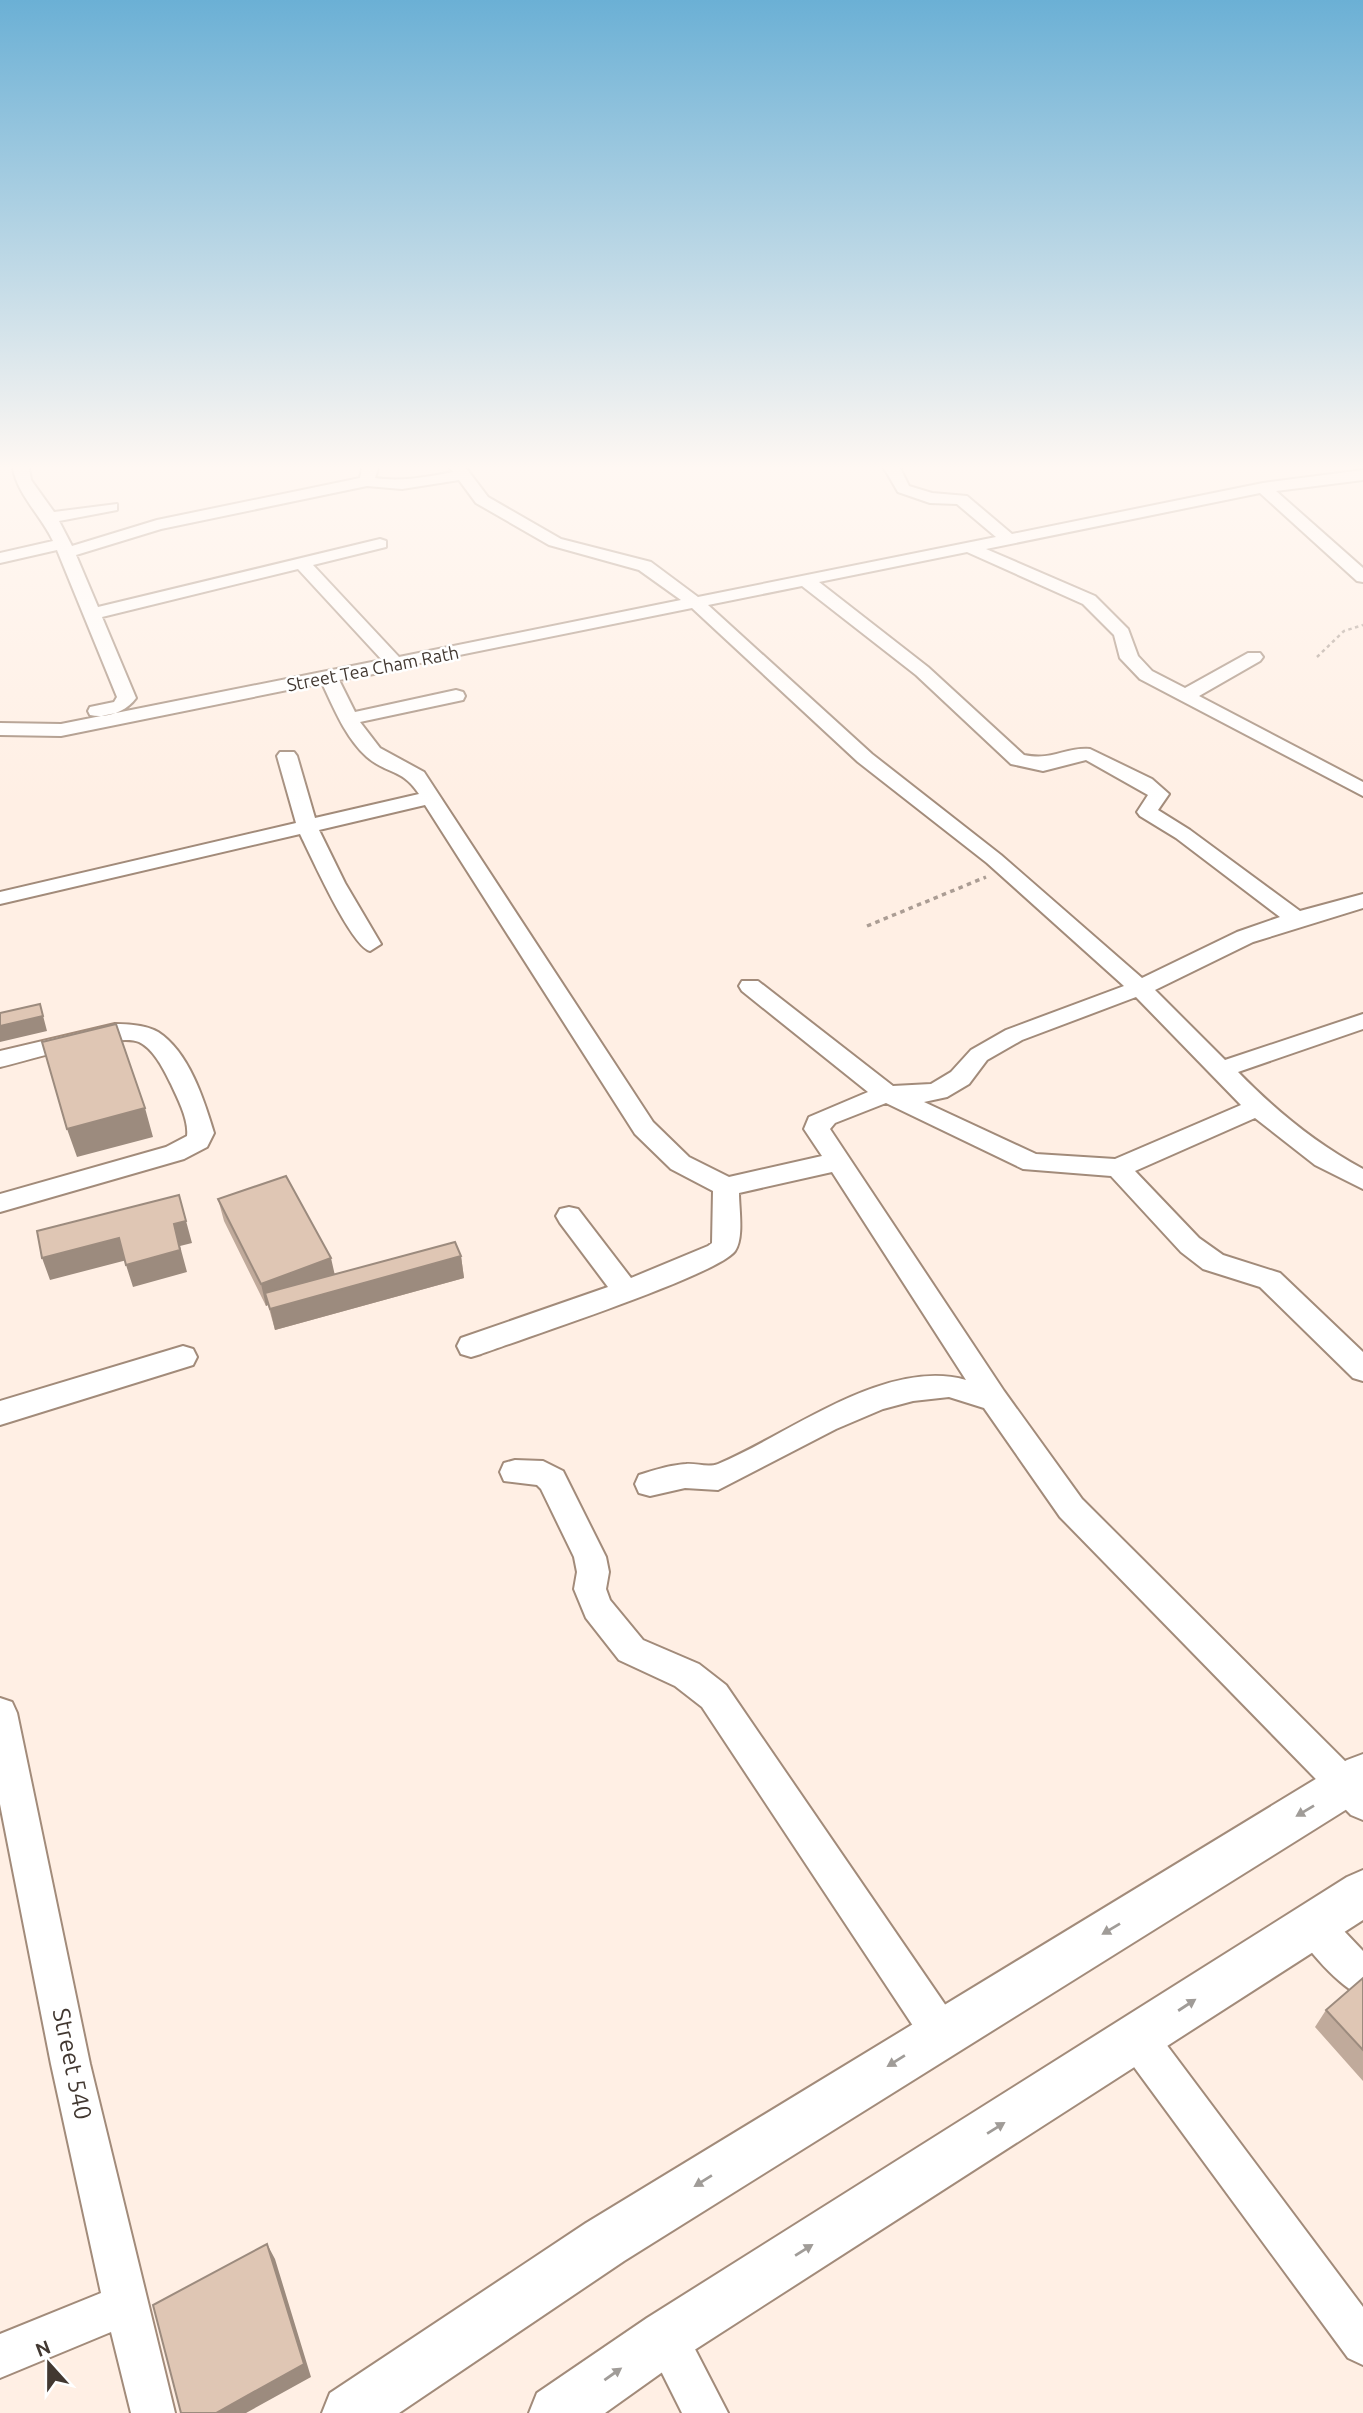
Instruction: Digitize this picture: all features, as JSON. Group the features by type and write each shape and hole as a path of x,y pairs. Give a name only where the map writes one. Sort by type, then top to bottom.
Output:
{"main road":[{"path":"350,2413 605,2242 941,2033 1358,1787"},
{"path":"557,2413 666,2337 1363,1894"}],"street":[{"path":"22,726 112,709 127,698 77,581"},
{"path":"91,614 233,581"},
{"path":"319,581 397,664"},
{"path":"665,581 697,604 865,758 1006,869 1140,988 1258,1107 1325,1159 1363,1180"},
{"name":"Street Tea Cham Rath","path":"0,729 22,726 41,731 61,730 330,678 802,581"},
{"path":"806,581 922,671 1018,760 1043,765 1080,754 1090,755 1145,783 1159,794 1147,812 1152,817 1183,834 1296,919"},
{"path":"1045,581 1089,600 1122,633 1129,658 1146,674 1183,697 1363,790"},
{"path":"1183,697 1254,657"},
{"path":"330,678 349,719 370,749 385,761 414,772 644,1128 680,1163 726,1187 840,1161"},
{"path":"349,719 456,696"},
{"path":"287,755 307,826 334,883 370,944"},
{"path":"0,898 432,797"},
{"path":"1358,1787 1071,1507 994,1399 817,1129 818,1123 887,1094 918,1095 938,1091 960,1078 979,1055 1014,1035 1140,988 1245,937 1296,919 1363,901"},
{"path":"750,986 887,1094 1032,1163 1118,1168 1258,1107"},
{"path":"1222,1069 1363,1021"},
{"path":"0,1059 116,1032 134,1032 152,1040 176,1072 201,1133 198,1141 175,1153 0,1203"},
{"path":"1118,1168 1190,1245 1213,1262 1270,1280 1363,1370"},
{"path":"471,1346 626,1291 718,1253 725,1245 726,1187"},
{"path":"569,1216 626,1291"},
{"path":"0,1413 183,1357"},
{"path":"650,1484 685,1476 718,1478 826,1421 877,1399 913,1390 949,1386 994,1399"},
{"path":"515,1472 543,1473 552,1480 590,1557 593,1572 590,1589 597,1608 631,1650 687,1675 714,1696 941,2033"},
{"name":"Street 540","path":"0,1713 32,1880 124,2305 153,2413"},
{"path":"1313,1925 1363,1978"},
{"path":"1137,2038 1363,2343"},
{"path":"0,2356 124,2305"},
{"path":"666,2337 706,2413"}],"path":[{"path":"1317,657 1344,631 1363,625"},
{"path":"867,926 1006,869"}],"building":[{"path":"40,1004 43,1016 0,1026 0,1013"},
{"path":"116,1024 145,1108 67,1129 42,1042"},
{"path":"286,1176 331,1258 261,1284 218,1199"},
{"path":"179,1195 186,1221 174,1224 180,1250 126,1265 119,1238 42,1258 37,1231"},
{"path":"455,1242 461,1256 270,1309 265,1293"},
{"path":"1363,1978 1363,2050 1326,2010"},
{"path":"267,2244 304,2364 216,2413 181,2413 153,2305"}]}
